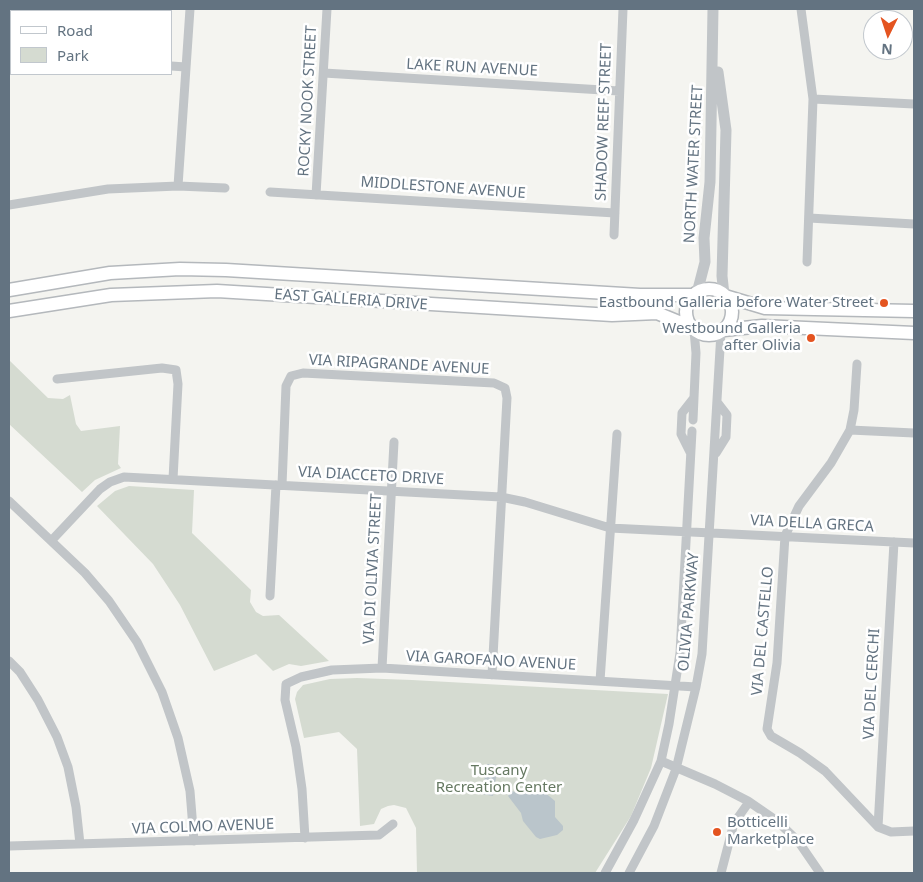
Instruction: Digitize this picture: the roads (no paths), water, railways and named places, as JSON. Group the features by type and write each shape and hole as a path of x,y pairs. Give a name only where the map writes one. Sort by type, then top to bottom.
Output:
{"main road":[{"name":"EAST GALLERIA DRIVE","path":"9,290 110,273 180,269 226,270 640,295 695,294"},
{"path":"914,311 765,308 715,290 707,289 695,294 686,309 686,317 693,328 708,335 762,326 914,333"},
{"name":"EAST GALLERIA DRIVE","path":"9,311 111,295 217,292 612,315 657,313 693,328"},
{"path":"723,331 731,319 732,312 725,295"}],"street":[{"path":"178,186 190,9"},
{"name":"ROCKY NOOK STREET","path":"316,195 327,9"},
{"name":"SHADOW REEF STREET","path":"614,235 623,9"},
{"name":"NORTH WATER STREET","path":"695,294 705,262 704,238 712,140 713,9"},
{"path":"801,9 806,60 813,99 807,262"},
{"name":"NORTH WATER STREET","path":"713,36 726,130 722,276 725,295"},
{"path":"172,66 186,68"},
{"name":"LAKE RUN AVENUE","path":"324,73 619,91"},
{"path":"813,99 914,104"},
{"path":"9,205 108,189 178,186 225,188"},
{"name":"MIDDLESTONE AVENUE","path":"270,192 615,213"},
{"path":"809,218 914,224"},
{"name":"OLIVIA PARKWAY","path":"692,420 696,347 693,328"},
{"name":"OLIVIA PARKWAY","path":"629,873 654,826 676,769 702,654 715,456 726,437 726,415 717,402 723,331"},
{"path":"785,536 799,506 831,463 850,430 854,410 857,364"},
{"path":"57,379 162,368 176,370 178,384 172,480"},
{"name":"VIA RIPAGRANDE AVENUE","path":"279,485 286,386 291,376 303,373 494,383 505,388 507,398 501,497"},
{"name":"OLIVIA PARKWAY","path":"691,454 681,434 682,413 693,399"},
{"path":"850,430 914,433"},
{"name":"OLIVIA PARKWAY","path":"605,873 634,820 661,761 676,685 680,654 688,532 692,431"},
{"path":"600,681 617,434"},
{"name":"VIA DI OLIVIA STREET","path":"382,668 394,442"},
{"name":"VIA DIACCETO DRIVE","path":"52,540 110,482 124,477 501,497 525,502 610,528 709,532"},
{"path":"270,596 279,485"},
{"path":"492,675 501,497"},
{"path":"9,500 85,573 109,602 137,642 162,692 178,738 190,791 194,841"},
{"name":"VIA DELLA GRECA","path":"709,532 914,543"},
{"name":"VIA DEL CASTELLO","path":"785,536 777,663 767,729 772,736 825,771 878,827"},
{"name":"VIA DEL CERCHI","path":"878,827 894,542"},
{"path":"9,661 20,672 58,737 68,767 76,807 80,844"},
{"name":"VIA GAROFANO AVENUE","path":"305,838 302,789 296,747 285,700 286,684 301,677 332,670 382,668 696,687"},
{"path":"661,761 715,784 749,802 777,821 798,841 820,873"},
{"path":"721,873 734,823 749,802"},
{"name":"VIA COLMO AVENUE","path":"9,846 379,836 393,824"},
{"path":"878,827 891,832 914,831"}],"place":[{"name":"Eastbound Galleria before Water Street","path":"884,303"},
{"name":"Westbound Galleria after Olivia","path":"811,338"},
{"name":"Botticelli Marketplace","path":"717,832"}],"park label":[{"name":"Tuscany Recreation Center","path":"499,780"}]}
